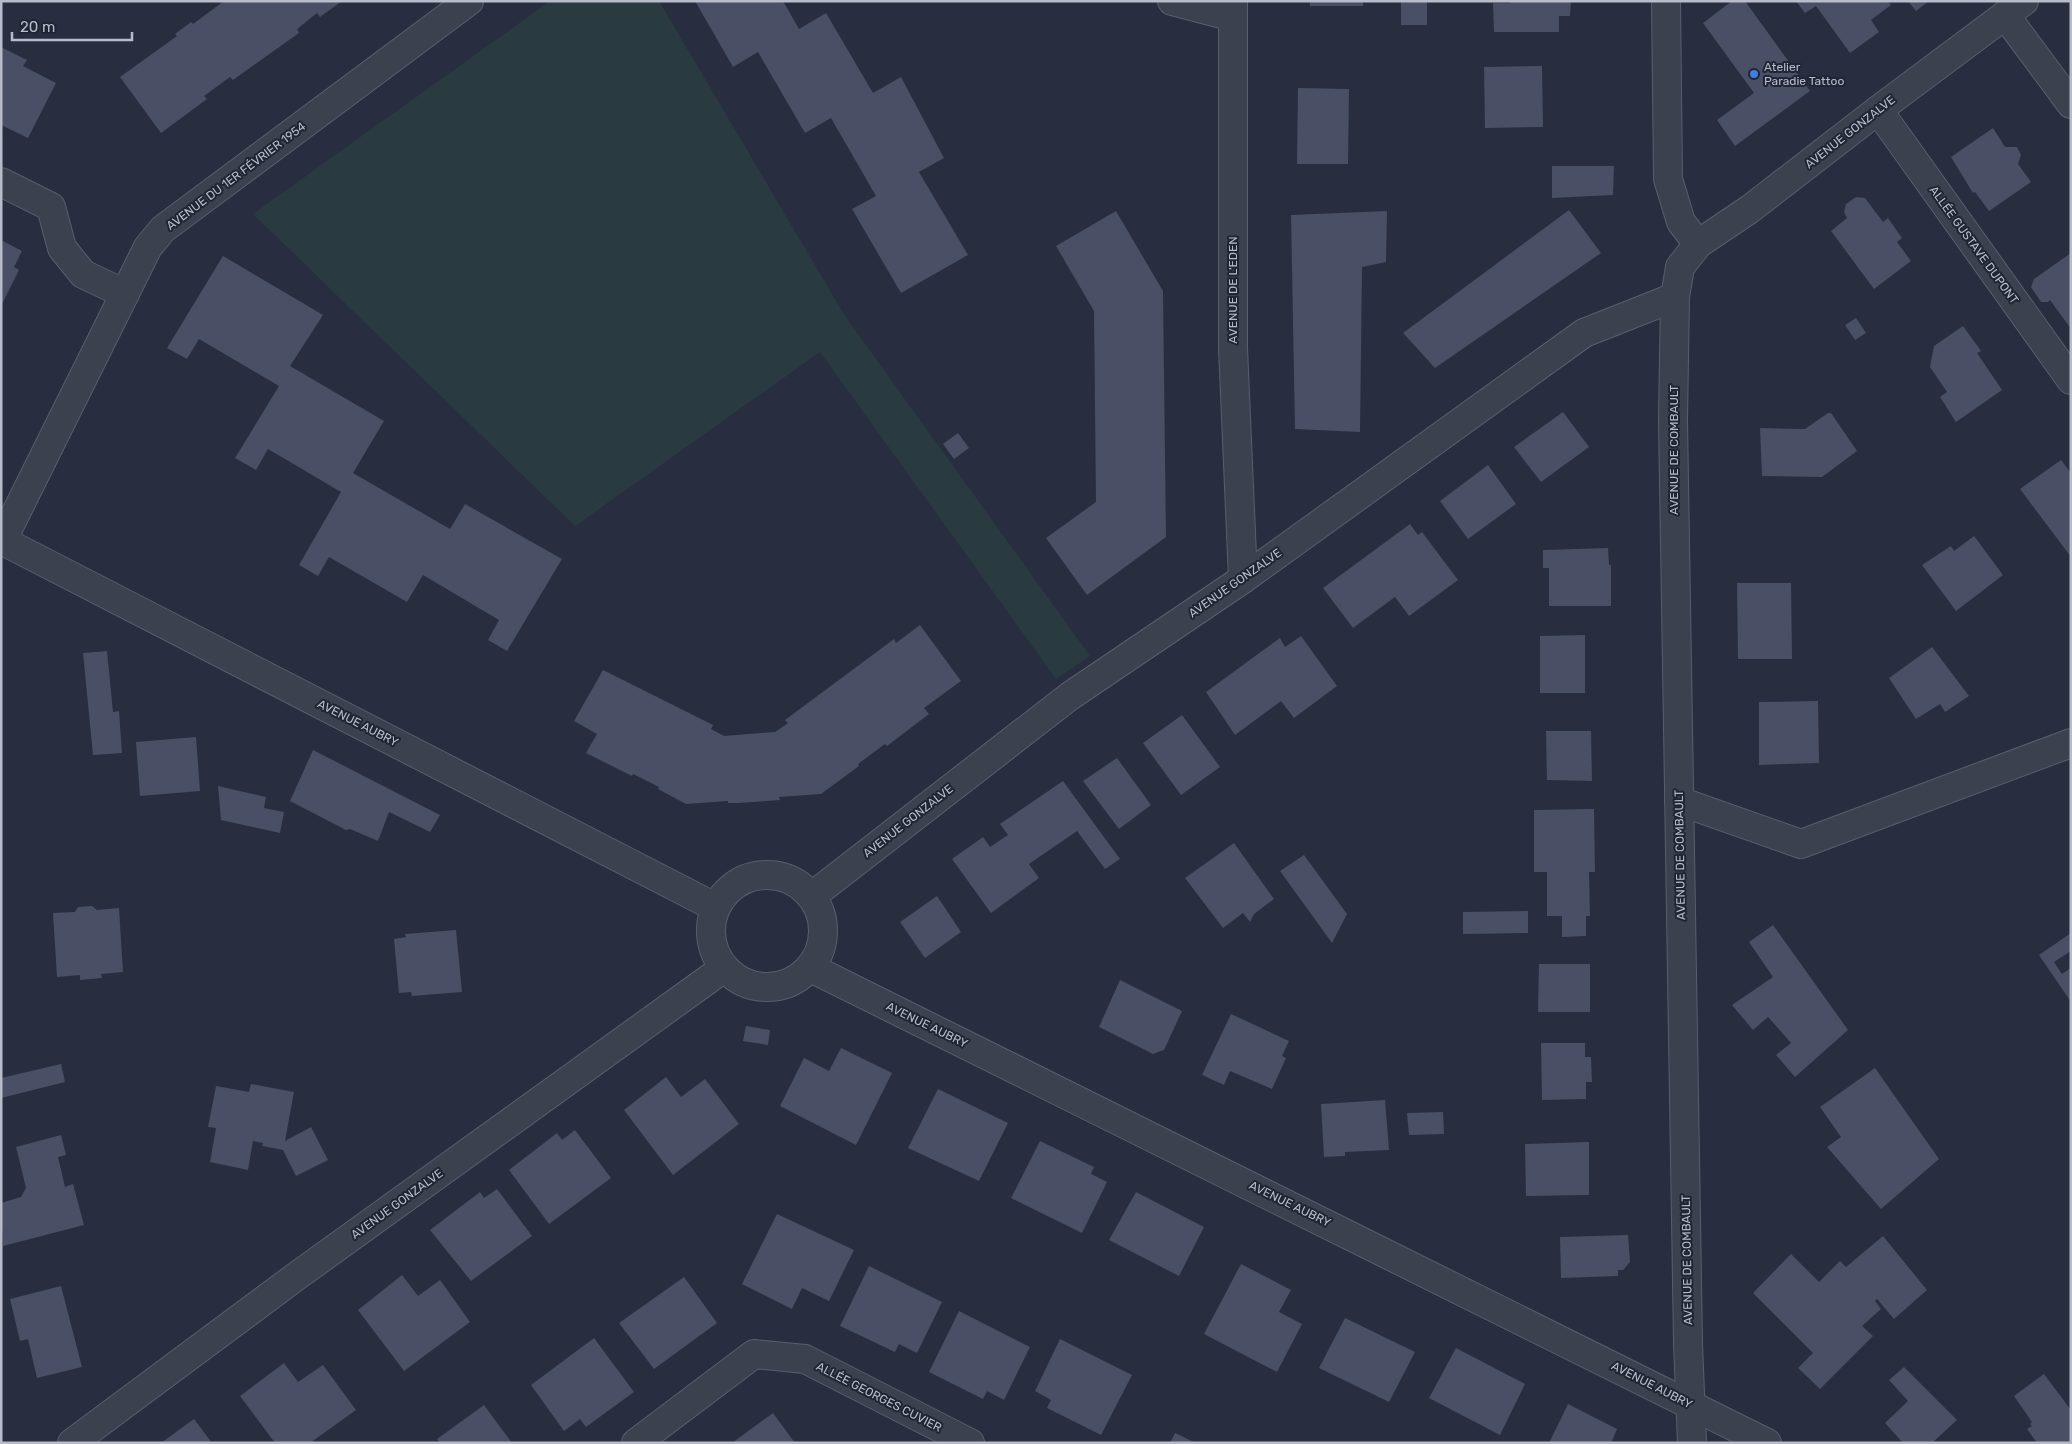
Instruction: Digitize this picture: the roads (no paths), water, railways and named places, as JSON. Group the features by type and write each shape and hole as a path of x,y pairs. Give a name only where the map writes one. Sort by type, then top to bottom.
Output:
{"street":[{"name":"AVENUE DU 1ER FÉVRIER 1954","path":"2,540 148,247 163,229 469,1"},
{"path":"1172,1 1233,9"},
{"path":"1666,1 1668,179 1681,222 1698,244"},
{"path":"2014,8 2071,104"},
{"name":"AVENUE GONZALVE","path":"1680,267 1698,244 1750,209 2014,8"},
{"name":"AVENUE DE L'EDEN","path":"1233,9 1233,348 1242,579"},
{"name":"ALLÉE GUSTAVE DUPONT","path":"1878,110 2071,380"},
{"path":"1,182 51,207 62,248 83,274 125,294"},
{"name":"AVENUE DE COMBAULT","path":"1680,267 1675,297 1673,420 1692,1443"},
{"name":"AVENUE GONZALVE","path":"812,896 1070,696 1242,579 1584,333 1675,297"},
{"name":"AVENUE AUBRY","path":"2,540 715,907"},
{"path":"1679,801 1801,844 2071,743"},
{"path":"762,875 781,876 798,883 812,896 820,910 824,930 820,950 811,968 796,980 777,987 751,985 740,980 724,968 714,950 711,931 715,907 731,888 748,878 762,875"},
{"name":"AVENUE GONZALVE","path":"72,1443 302,1272 724,968"},
{"name":"AVENUE AUBRY","path":"811,968 1767,1443"},
{"name":"ALLÉE GEORGES CUVIER","path":"636,1443 754,1354 805,1359 970,1443"}],"place":[{"name":"Atelier Paradie Tattoo","path":"1754,74"}]}
